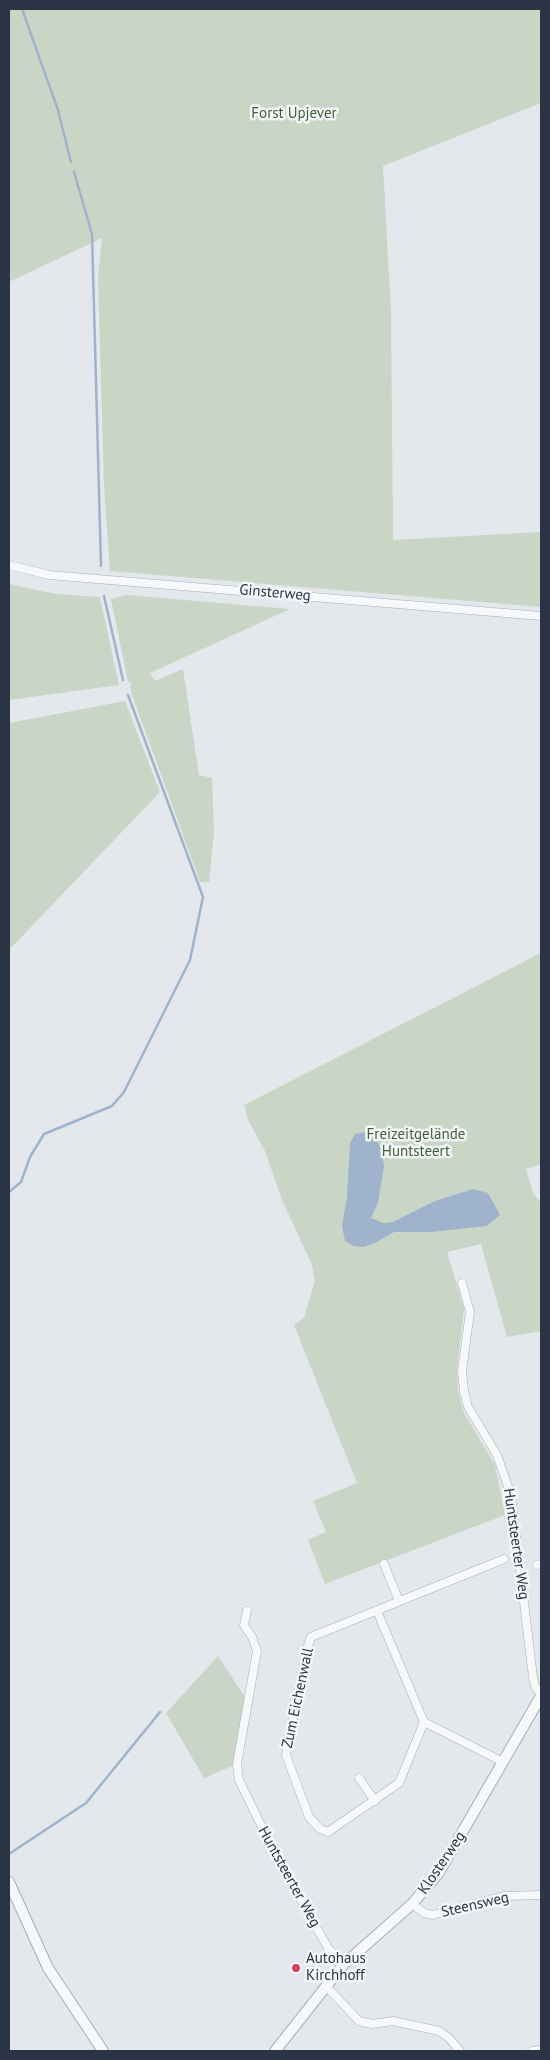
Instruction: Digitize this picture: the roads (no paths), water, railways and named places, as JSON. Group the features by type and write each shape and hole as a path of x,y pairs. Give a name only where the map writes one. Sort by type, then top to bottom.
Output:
{"street":[{"name":"Ginsterweg","path":"9,565 49,575 541,616"},
{"name":"Huntsteerter Weg","path":"462,1283 470,1312 462,1371 464,1391 468,1407 498,1454 511,1495 533,1677 535,1686 541,1696"},
{"name":"Zum Eichenwall","path":"424,1722 399,1783 337,1828 328,1832 320,1829 309,1817 286,1755 306,1649 311,1637 504,1559"},
{"path":"384,1564 400,1601"},
{"name":"Huntsteerter Weg","path":"247,1611 244,1625 252,1637 257,1651 237,1764 239,1780 277,1858 328,1948 343,1965"},
{"path":"377,1611 424,1722 503,1762"},
{"name":"Klosterweg","path":"275,2051 343,1965 412,1904 438,1874 455,1848 541,1696"},
{"path":"359,1778 375,1801"},
{"path":"9,1882 48,1968 103,2051"},
{"name":"Steensweg","path":"412,1904 424,1913 433,1915 504,1896 541,1895"},
{"path":"326,1986 359,2021 372,2024 393,2021 439,2030 450,2038 460,2051"}],"water":[{"path":"365,1132 374,1136 381,1148 384,1166 378,1203 371,1218 383,1223 393,1222 435,1201 473,1189 488,1193 500,1215 487,1226 431,1232 394,1232 375,1243 363,1247 353,1246 345,1241 342,1226 347,1197 350,1143 355,1134"}],"waterway":[{"path":"22,9 58,110 71,162"},
{"path":"74,172 92,234 101,566"},
{"path":"104,596 123,680"},
{"path":"9,1192 21,1182 30,1157 44,1134 112,1106 124,1092 190,960 203,897 128,695"},
{"path":"9,1854 86,1803 160,1712"}],"place":[{"name":"Autohaus Kirchhoff","path":"296,1968"}],"park label":[{"name":"Forst Upjever","path":"294,114"},
{"name":"Freizeitgelände Huntsteert","path":"416,1144"}]}
